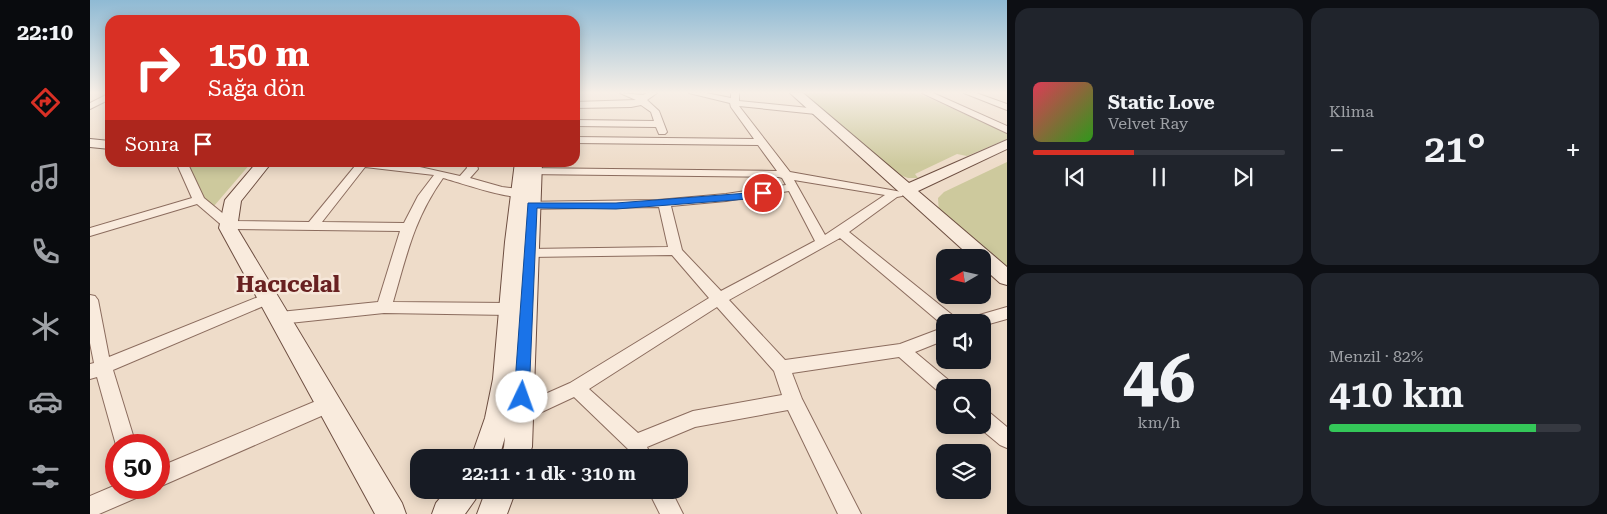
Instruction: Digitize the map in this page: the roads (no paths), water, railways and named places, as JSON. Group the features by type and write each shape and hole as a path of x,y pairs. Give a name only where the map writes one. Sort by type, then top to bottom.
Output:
{"main road":[{"path":"823,117 907,194 1007,278"},
{"path":"90,135 105,136"},
{"path":"90,143 105,144"},
{"path":"907,194 1007,144"},
{"path":"907,194 1007,153"},
{"path":"262,167 233,200 228,228 391,514"},
{"path":"488,449 498,418 505,379 509,310 528,167"},
{"path":"517,449 529,253 525,199"},
{"path":"447,514 458,499"},
{"path":"492,514 498,499"}],"street":[{"path":"657,117 666,142"},
{"path":"742,117 786,175 822,241"},
{"path":"979,117 1007,130"},
{"path":"580,124 659,124"},
{"path":"580,140 761,142"},
{"path":"183,167 199,200 228,225 408,227"},
{"path":"312,226 355,167"},
{"path":"395,167 420,169 463,179 525,199 616,206 748,196 793,187"},
{"path":"463,179 473,169 472,167"},
{"path":"528,167 786,175 907,194"},
{"path":"384,307 408,227 424,196 440,174"},
{"path":"498,418 520,415 576,388 720,298 907,194"},
{"path":"90,232 199,200"},
{"path":"664,203 676,251 781,368 793,401 850,514"},
{"path":"841,232 940,314"},
{"path":"529,253 676,251"},
{"path":"97,369 268,298"},
{"path":"90,300 97,369 122,434"},
{"path":"280,318 384,307 509,310"},
{"path":"991,318 1007,313"},
{"path":"781,368 902,350 936,337"},
{"path":"902,350 936,379"},
{"path":"576,388 637,449"},
{"path":"640,449 693,419 793,401"},
{"path":"170,472 328,404"},
{"path":"991,426 1007,439"},
{"path":"90,507 109,499"},
{"path":"664,499 672,514"}],"district":[{"name":"Hacıcelal","path":"288,284"}]}
